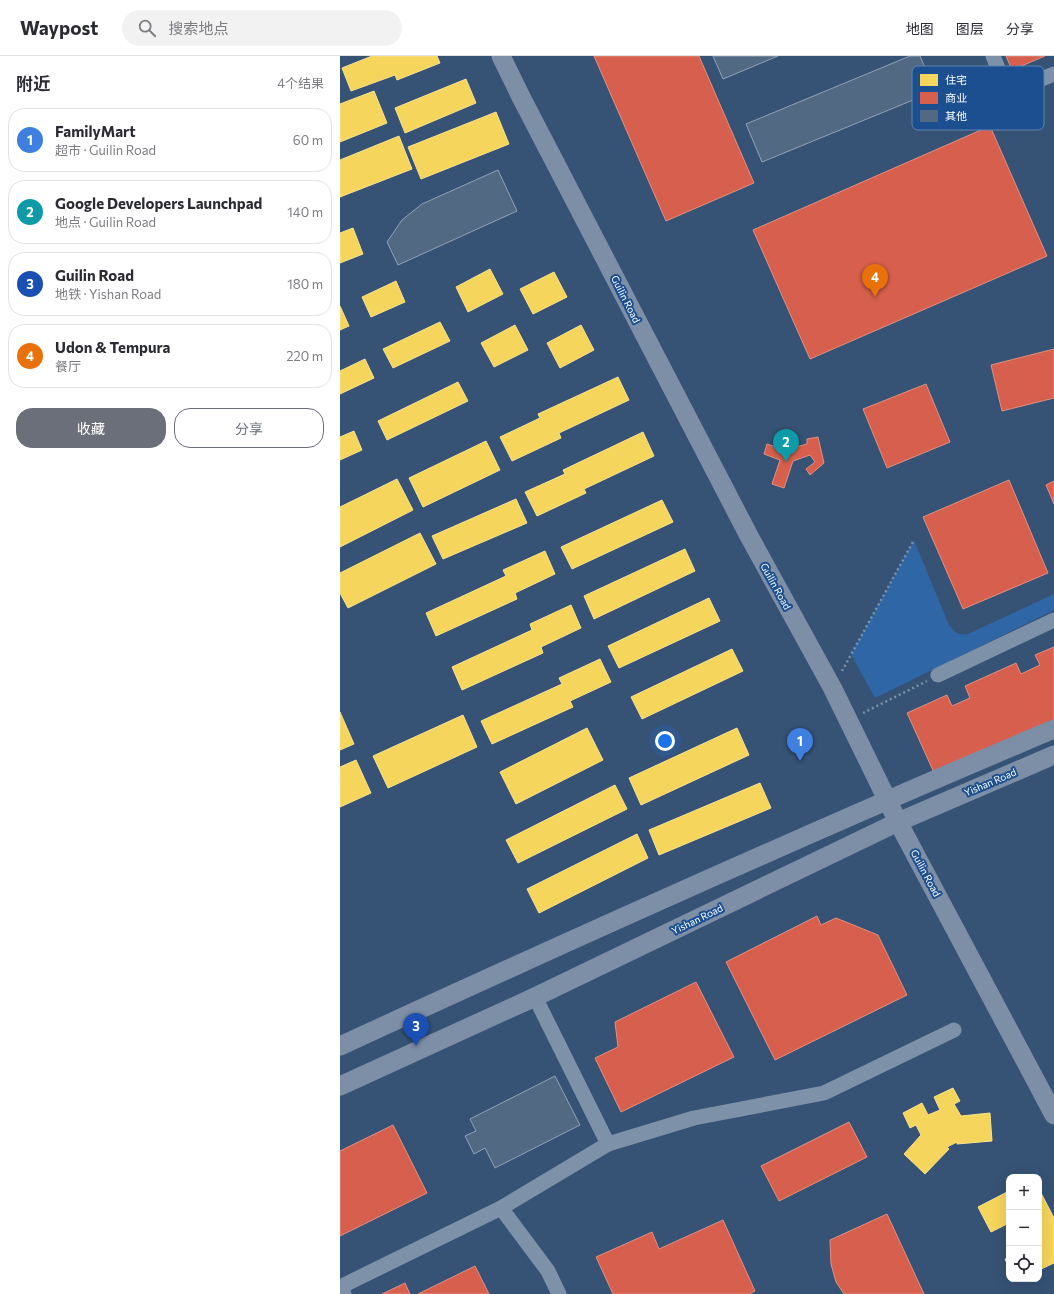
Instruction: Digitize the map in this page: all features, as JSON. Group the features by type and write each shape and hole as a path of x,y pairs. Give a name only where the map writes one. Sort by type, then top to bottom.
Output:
{"main road":[{"name":"Guilin Road","path":"502,56 521,97 749,536 833,689 898,822 1054,1115"},
{"path":"340,1046 573,938 887,799 1054,729"},
{"name":"Yishan Road","path":"340,1086 535,997 898,822 1054,755"}],"lane":[{"path":"993,56 997,66"},
{"path":"1044,78 1054,74"},
{"path":"938,675 1054,620"},
{"path":"535,997 608,1144"},
{"path":"344,1294 342,1286 501,1208 608,1144 694,1118 824,1093 954,1030"},
{"path":"501,1208 548,1271 559,1294"}],"path":[{"path":"833,689 914,540"},
{"path":"849,720 938,675"}],"shaded area":[{"path":"914,540 949,625 957,633 968,634 1054,594 1054,610 875,698 851,654"}],"building: 住宅":[{"path":"372,56 437,56 440,63 397,80 395,75 351,91 342,68"},
{"path":"466,79 476,103 405,133 395,108"},
{"path":"374,91 387,123 340,142 340,104"},
{"path":"496,112 509,144 421,179 408,147"},
{"path":"399,136 412,169 340,197 340,160"},
{"path":"353,228 363,254 340,263 340,233"},
{"path":"490,269 503,294 468,312 456,287"},
{"path":"554,272 567,297 533,314 520,289"},
{"path":"396,281 405,302 371,317 362,297"},
{"path":"340,306 349,326 340,330"},
{"path":"440,322 450,341 393,368 383,349"},
{"path":"515,325 528,350 494,367 481,343"},
{"path":"581,325 594,350 560,368 547,343"},
{"path":"365,359 374,378 340,394 340,371"},
{"path":"618,377 629,400 559,433 561,438 512,461 500,437 540,418 538,414"},
{"path":"458,382 468,401 387,440 378,421"},
{"path":"354,431 362,450 340,460 340,437"},
{"path":"643,432 654,456 584,489 586,493 537,516 525,492 565,474 563,470"},
{"path":"486,441 500,470 423,507 409,478"},
{"path":"397,479 413,510 340,547 340,507"},
{"path":"516,499 527,523 443,559 432,536"},
{"path":"662,500 673,522 572,569 561,547"},
{"path":"420,533 436,564 348,608 340,593 340,573"},
{"path":"685,549 695,571 594,619 584,596"},
{"path":"545,551 555,574 515,593 517,599 436,636 426,613 506,576 503,570"},
{"path":"709,598 720,621 619,668 608,646"},
{"path":"571,605 581,628 541,647 543,653 462,690 452,667 532,630 530,624"},
{"path":"732,649 743,671 642,719 631,697"},
{"path":"600,659 611,682 570,701 573,707 492,744 481,721 562,684 559,678"},
{"path":"340,712 354,744 340,750"},
{"path":"463,715 477,747 388,788 373,756"},
{"path":"587,728 603,760 516,804 500,772"},
{"path":"737,728 749,755 641,805 629,778"},
{"path":"356,760 371,793 340,807 340,767"},
{"path":"760,783 771,808 659,855 649,830"},
{"path":"615,785 627,809 518,863 506,840"},
{"path":"637,834 648,858 539,913 527,889"},
{"path":"953,1088 960,1101 954,1104 961,1116 990,1113 992,1141 957,1144 957,1142 947,1147 949,1149 925,1174 904,1154 921,1135 916,1125 910,1128 903,1113 922,1103 928,1115 940,1110 934,1097"},
{"path":"1006,1193 1006,1224 991,1232 978,1207"},
{"path":"1042,1195 1054,1218 1054,1263 1042,1269"}],"building: 商业":[{"path":"594,56 699,56 754,183 666,221"},
{"path":"1006,56 1045,56 1021,66 1010,66"},
{"path":"981,130 992,130 1047,256 810,359 753,230"},
{"path":"1054,349 1054,398 1002,411 991,365"},
{"path":"926,384 950,442 887,468 863,409"},
{"path":"818,437 824,463 810,475 806,469 815,462 810,455 793,461 784,488 772,484 780,460 764,454 767,444 785,450 807,444 807,439"},
{"path":"1009,480 1048,573 963,609 923,517"},
{"path":"1054,481 1054,504 1046,485"},
{"path":"1054,647 1054,725 936,777 907,713 947,695 952,706 970,698 965,686 1016,663 1021,674 1040,665 1035,655"},
{"path":"817,916 821,925 836,918 878,935 907,995 775,1060 726,962"},
{"path":"696,982 734,1057 621,1112 595,1058 618,1047 615,1022"},
{"path":"849,1122 867,1157 779,1201 761,1166"},
{"path":"393,1125 427,1193 340,1236 340,1151"},
{"path":"887,1214 924,1294 844,1294 836,1282 831,1264 830,1240"},
{"path":"723,1220 755,1291 749,1294 613,1294 596,1257 652,1232 659,1249"},
{"path":"475,1266 489,1294 418,1294"},
{"path":"405,1283 410,1294 382,1294"}],"building: 其他":[{"path":"713,56 778,56 723,79"},
{"path":"910,56 920,56 924,66 912,66 912,100 762,162 746,124"},
{"path":"498,170 517,211 398,265 387,242 402,220 422,204"},
{"path":"555,1076 580,1125 495,1168 485,1148 474,1154 465,1136 476,1131 470,1119"}],"place":[{"name":"Udon & Tempura","path":"875,297"},
{"name":"Google Developers Launchpad","path":"786,462"},
{"name":"FamilyMart","path":"800,761"},
{"name":"Guilin Road","path":"416,1046"}]}
